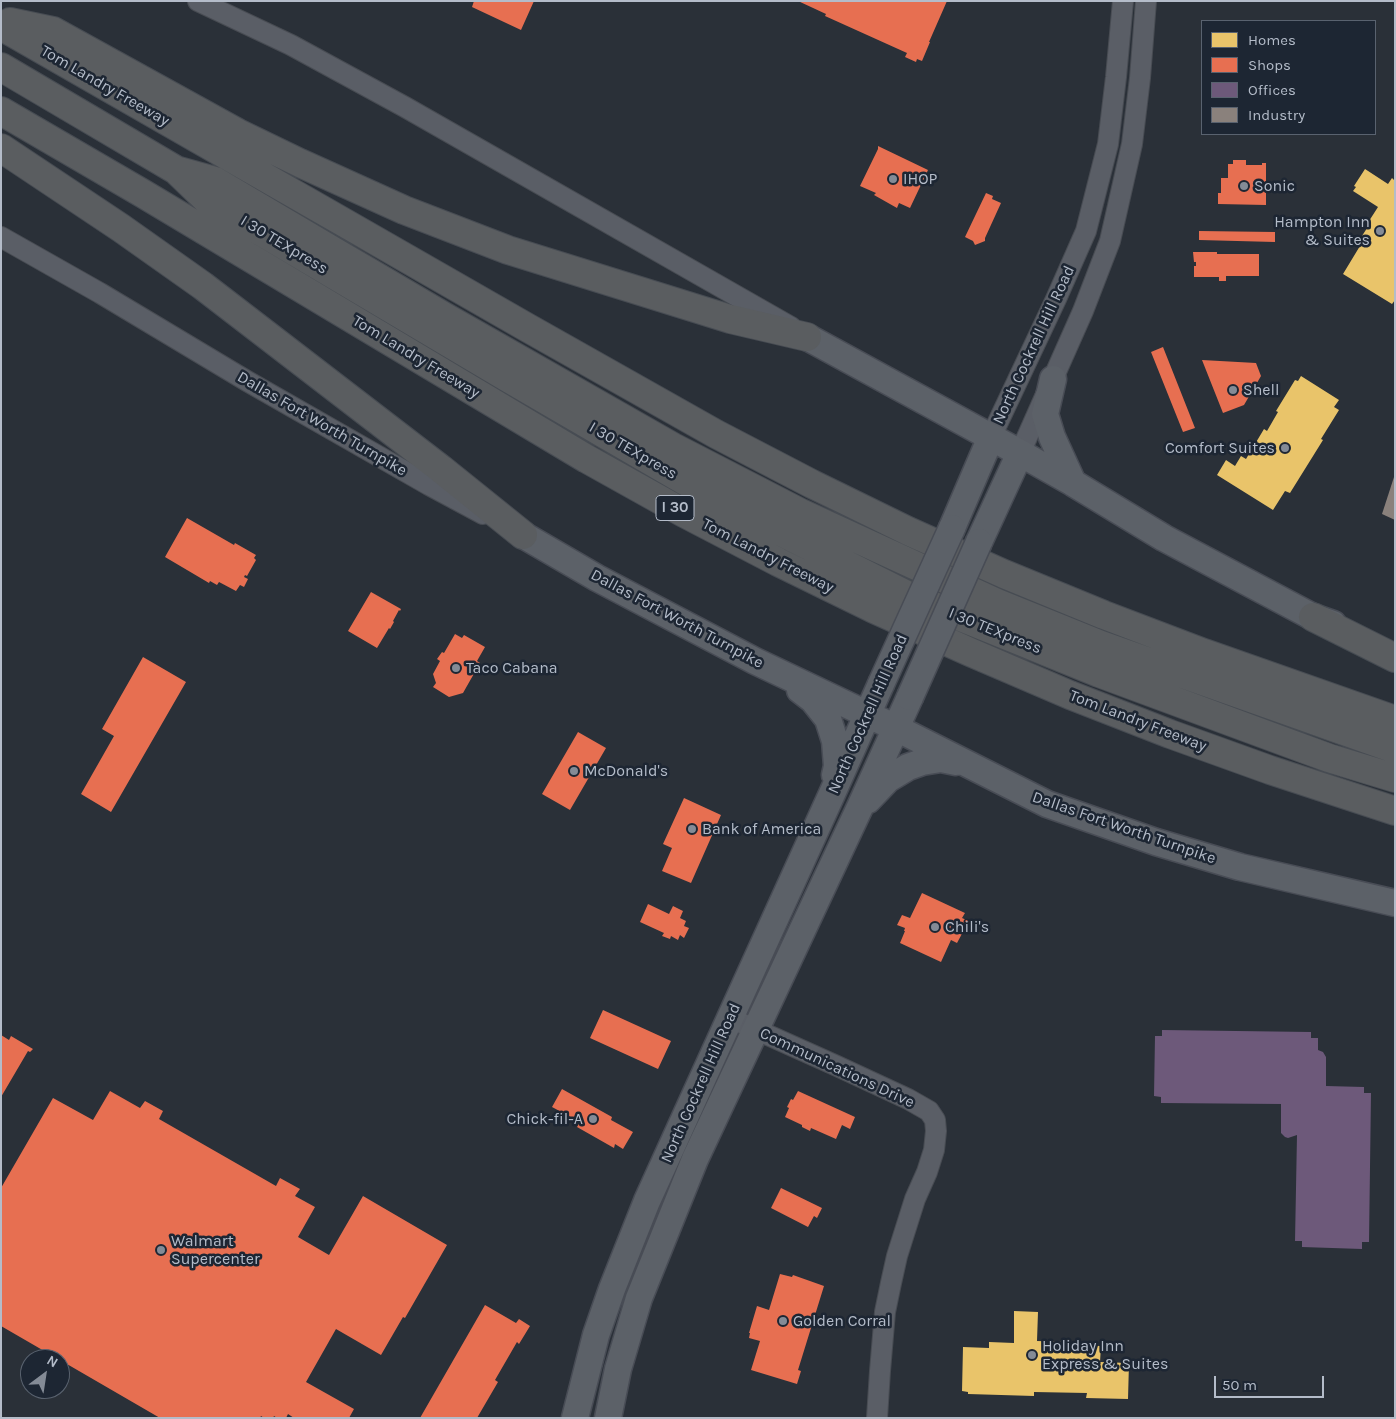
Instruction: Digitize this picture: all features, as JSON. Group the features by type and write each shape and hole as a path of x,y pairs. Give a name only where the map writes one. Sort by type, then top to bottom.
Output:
{"highway":[{"path":"1,20 53,31 238,133 360,192 413,214 508,250 730,320 807,337"},
{"name":"Tom Landry Freeway","path":"1,26 690,420 812,484 908,531 1004,574 1095,611 1204,653 1395,720"},
{"name":"I 30 TEXpress","path":"1,67 176,170 206,199 709,495 802,543 909,596 1099,673 1329,758 1395,778"},
{"name":"Tom Landry Freeway","path":"1,111 587,459 682,512 778,562 874,609 1070,695 1170,734 1395,811"},
{"path":"1,148 203,286 441,469 523,535"},
{"path":"176,170 215,181 445,317 673,447 800,513 997,603 1101,645 1395,750"},
{"path":"1313,617 1395,658"}],"main road":[{"path":"807,337 1020,453 1164,538 1313,617 1395,646"},
{"path":"1053,379 1045,414 1052,438 1073,483"},
{"name":"North Cockrell Hill Road","path":"575,1418 596,1334 647,1201 868,715 991,437"},
{"name":"North Cockrell Hill Road","path":"608,1418 618,1369 639,1298 695,1158 860,807 1020,453"},
{"name":"Dallas Fort Worth Turnpike","path":"523,535 597,578 767,667 896,728 1047,804 1156,842 1240,867 1395,903"},
{"path":"767,667 813,700 828,719 835,741 837,766 831,796"},
{"path":"860,807 888,779 908,767 922,762 941,760 966,764"},
{"path":"612,1289 639,1298"}],"street":[{"path":"198,1 291,45 405,107 807,337"},
{"name":"North Cockrell Hill Road","path":"991,437 1086,231 1108,144 1124,1"},
{"name":"North Cockrell Hill Road","path":"1020,453 1083,311 1110,240 1132,144 1140,78 1146,1"},
{"path":"1108,144 1132,144"},
{"name":"Dallas Fort Worth Turnpike","path":"1,237 420,480 523,535"},
{"name":"Communications Drive","path":"730,1018 908,1099 929,1112 935,1120 934,1150 915,1199 890,1283 885,1312 877,1418"}],"building: Homes":[{"name":"Hampton Inn & Suites","path":"1365,169 1388,184 1392,178 1394,180 1395,178 1395,300 1392,304 1343,274 1363,241 1360,239 1378,207 1353,191 1356,187 1354,186"},
{"name":"Comfort Suites","path":"1301,376 1339,400 1334,407 1339,410 1290,493 1285,491 1273,510 1217,475 1226,460 1235,466 1241,456 1246,459 1264,429 1267,431 1278,412 1276,411 1295,380 1298,381"},
{"name":"Holiday Inn Express & Suites","path":"1014,1311 1038,1312 1037,1341 1101,1346 1100,1362 1129,1363 1128,1399 1086,1398 1087,1393 1034,1392 1034,1396 968,1394 968,1392 962,1391 963,1347 989,1348 989,1342 1014,1343"}],"building: Shops":[{"path":"474,1 534,1 521,30 472,7"},
{"path":"798,1 947,1 922,61 917,59 916,62 905,57 907,53 825,16 826,14"},
{"name":"IHOP","path":"878,146 928,170 910,208 899,203 897,208 874,195 876,193 860,186"},
{"name":"Sonic","path":"1233,160 1246,160 1246,165 1262,165 1262,163 1266,163 1266,205 1218,204 1218,193 1221,193 1221,178 1228,178 1228,164 1233,164"},
{"path":"986,193 993,196 992,199 1001,203 985,241 975,245 973,241 965,237"},
{"path":"1199,231 1275,232 1275,242 1199,240"},
{"path":"1193,252 1259,254 1259,276 1226,276 1226,281 1219,281 1219,277 1194,277 1196,262 1194,262"},
{"path":"1163,347 1195,428 1183,432 1151,352"},
{"name":"Shell","path":"1202,360 1256,363 1261,376 1244,405 1223,413"},
{"path":"187,518 234,545 235,543 256,555 254,558 256,560 247,576 245,575 244,577 248,579 244,587 240,585 236,591 219,582 217,585 210,581 209,583 165,557"},
{"path":"371,592 401,609 377,648 348,631"},
{"name":"Taco Cabana","path":"455,634 462,638 464,635 485,647 477,661 480,663 463,693 449,697 433,687 436,683 433,674 440,661 437,659 442,652 444,653"},
{"path":"143,657 186,682 111,812 81,794 114,736 102,729"},
{"name":"McDonald's","path":"578,732 606,748 570,810 542,794"},
{"name":"Bank of America","path":"684,798 721,815 691,883 662,871 672,848 663,844"},
{"name":"Chili's","path":"922,893 965,913 962,918 971,922 967,931 964,930 957,943 951,940 941,962 900,943 905,928 897,925 902,915 910,918"},
{"path":"648,904 669,914 673,906 683,911 680,918 686,921 684,926 689,928 684,938 680,935 678,940 671,936 670,939 662,936 664,933 640,922"},
{"path":"603,1010 671,1041 658,1069 590,1038"},
{"path":"1,1035 9,1040 11,1036 33,1049 30,1052 28,1051 1,1097"},
{"name":"Chick-fil-A","path":"562,1089 612,1117 611,1120 633,1132 623,1149 615,1144 614,1148 577,1127 580,1122 552,1107"},
{"name":"Walmart Supercenter","path":"110,1091 140,1108 145,1101 163,1111 159,1119 276,1186 280,1178 300,1189 295,1196 315,1207 298,1237 329,1255 363,1196 447,1245 405,1318 403,1317 381,1355 336,1329 306,1382 354,1409 349,1418 294,1418 288,1414 286,1418 274,1416 273,1418 264,1418 261,1416 260,1418 160,1418 70,1366 70,1349 41,1349 1,1326 1,1188 53,1098 93,1120"},
{"path":"798,1091 855,1117 850,1129 842,1125 836,1139 811,1128 810,1131 785,1117 791,1099 793,1100"},
{"path":"781,1188 822,1208 817,1218 814,1216 808,1227 771,1208"},
{"name":"Golden Corral","path":"780,1274 792,1277 793,1275 824,1286 798,1370 801,1371 797,1384 751,1370 760,1341 749,1338 757,1306 769,1310"},
{"path":"485,1305 516,1323 519,1319 530,1326 519,1344 517,1342 495,1380 498,1382 477,1418 420,1418"}],"building: Offices":[{"path":"1162,1030 1311,1032 1311,1038 1318,1038 1318,1050 1323,1052 1326,1057 1326,1086 1364,1087 1364,1093 1371,1093 1369,1242 1362,1242 1362,1249 1302,1247 1302,1241 1295,1241 1297,1135 1288,1138 1281,1133 1281,1104 1161,1103 1161,1097 1154,1096 1155,1036 1162,1036"}],"building: Industry":[{"path":"1395,477 1395,520 1382,514"}],"place":[{"name":"IHOP","path":"893,179"},
{"name":"Sonic","path":"1244,186"},
{"name":"Hampton Inn & Suites","path":"1380,231"},
{"name":"Shell","path":"1233,390"},
{"name":"Comfort Suites","path":"1285,448"},
{"name":"Taco Cabana","path":"456,668"},
{"name":"McDonald's","path":"574,771"},
{"name":"Bank of America","path":"692,829"},
{"name":"Chili's","path":"935,927"},
{"name":"Chick-fil-A","path":"593,1119"},
{"name":"Walmart Supercenter","path":"161,1250"},
{"name":"Golden Corral","path":"783,1321"},
{"name":"Holiday Inn Express & Suites","path":"1032,1355"}]}
